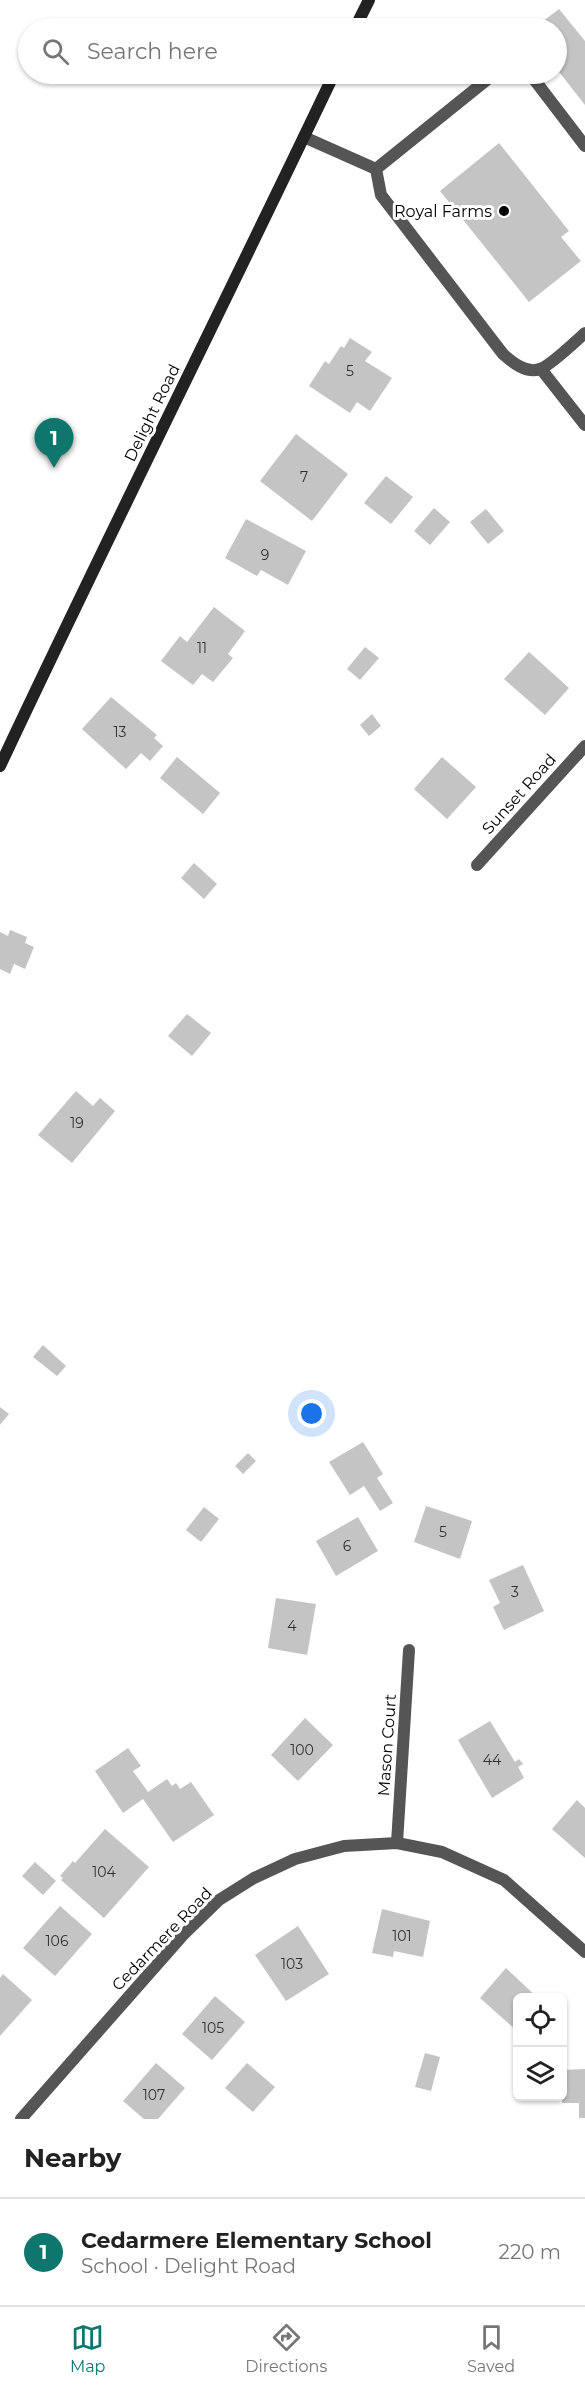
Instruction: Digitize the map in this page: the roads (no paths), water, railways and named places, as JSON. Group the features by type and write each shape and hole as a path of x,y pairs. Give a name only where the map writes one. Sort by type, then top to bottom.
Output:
{"street":[{"path":"361,18 369,0"},
{"name":"Delight Road","path":"0,766 329,84"},
{"path":"376,169 482,84"},
{"path":"538,84 585,146"},
{"path":"303,137 376,169"},
{"path":"376,169 381,195 502,354 515,364 527,369 541,369 585,333"},
{"path":"541,369 585,425"},
{"name":"Sunset Road","path":"477,865 585,746"},
{"name":"Mason Court","path":"397,1843 409,1650"},
{"name":"Cedarmere Road","path":"21,2119 183,1935 219,1900 254,1878 295,1859 345,1846 397,1843 442,1852 504,1880 585,1952"}],"place":[{"name":"Royal Farms","path":"504,211"},
{"name":"Cedarmere Elementary School","path":"54,468"}]}
